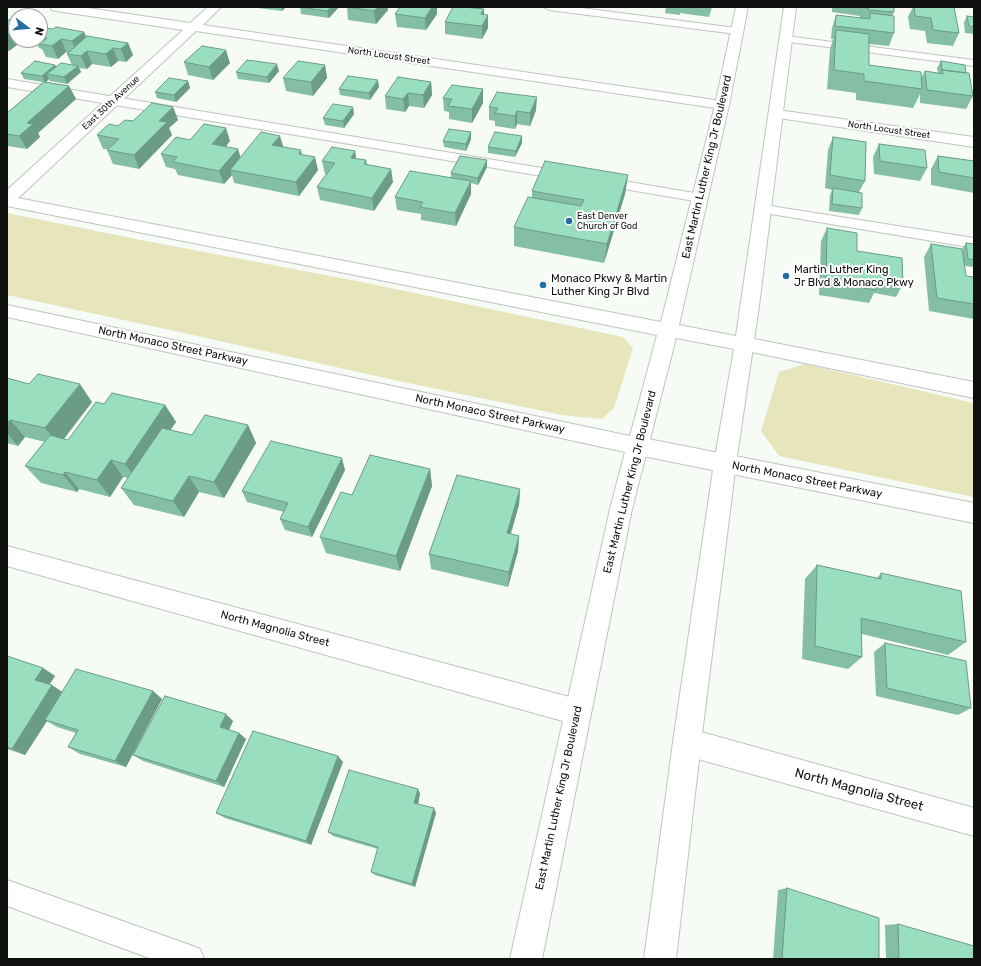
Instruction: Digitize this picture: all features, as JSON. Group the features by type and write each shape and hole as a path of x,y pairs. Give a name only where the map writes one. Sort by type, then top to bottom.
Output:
{"main road":[{"name":"North Locust Street","path":"56,7 722,105"},
{"name":"East 30th Avenue","path":"7,200 216,7"},
{"name":"East Martin Luther King Jr Boulevard","path":"526,959 577,712 621,510 669,330 722,105 742,7"},
{"path":"660,959 687,742 725,463 764,209 790,7"},
{"name":"North Locust Street","path":"776,114 974,142"},
{"path":"7,200 974,390"},
{"name":"North Monaco Street Parkway","path":"7,311 638,446 974,513"},
{"name":"North Magnolia Street","path":"7,556 577,712"},
{"name":"North Magnolia Street","path":"687,742 974,822"}],"lane":[{"path":"549,7 736,31"},
{"path":"786,39 974,63"},
{"path":"7,83 700,198"},
{"path":"764,209 974,243"},
{"path":"7,893 190,959"}],"shaded area":[{"path":"7,213 357,281 623,337 633,348 614,408 602,419 562,415 385,378 7,295"},
{"path":"805,364 974,403 974,497 779,456 761,431 779,372"}],"building":[{"path":"300,7 332,7 327,11"},
{"path":"347,7 378,7 374,11"},
{"path":"400,7 432,7 425,18 395,14"},
{"path":"453,7 484,9 481,14 488,15 482,26 445,22"},
{"path":"865,7 894,7 894,12 869,10"},
{"path":"914,7 954,7 959,33 933,30 931,18 915,16"},
{"path":"870,13 894,16 894,33 835,26 836,15 870,19"},
{"path":"967,16 974,17 974,27 969,26"},
{"path":"8,20 7,35 7,21"},
{"path":"56,27 84,32 72,41 61,39 52,46 48,45 48,28 53,29"},
{"path":"836,30 869,34 869,65 921,72 922,89 864,81 864,74 834,70"},
{"path":"87,36 128,43 121,49 113,48 106,54 87,51 81,56 67,54"},
{"path":"202,46 226,50 209,67 184,62"},
{"path":"247,60 277,64 267,77 236,72"},
{"path":"35,61 55,65 42,76 21,73"},
{"path":"298,61 325,65 311,82 283,78"},
{"path":"941,61 965,65 966,73 942,71"},
{"path":"61,63 78,66 64,77 47,74"},
{"path":"942,70 969,73 973,96 927,90 925,71 943,74"},
{"path":"348,76 378,80 369,93 339,89"},
{"path":"398,77 431,82 423,95 408,93 403,99 385,96"},
{"path":"169,78 188,81 174,95 155,92"},
{"path":"44,82 69,86 27,123 33,124 19,136 7,134 7,113"},
{"path":"452,85 483,89 472,109 448,106 452,99 443,98"},
{"path":"497,92 537,97 530,113 517,111 515,116 495,113 498,108 489,107"},
{"path":"152,103 173,107 159,121 167,122 134,155 107,150 119,139 97,135 109,124 118,126 125,120 133,121"},
{"path":"333,104 353,107 343,121 323,118"},
{"path":"204,124 226,128 212,144 238,149 219,171 173,162 177,157 161,154 176,137 190,140"},
{"path":"449,129 471,132 466,144 443,141"},
{"path":"261,132 280,136 272,145 301,150 299,154 315,157 296,182 230,170"},
{"path":"495,132 522,136 516,151 488,147"},
{"path":"833,137 866,142 865,181 830,175"},
{"path":"879,144 925,150 927,168 880,161"},
{"path":"332,147 355,151 351,158 366,160 364,164 391,169 372,198 317,187 335,163 322,161"},
{"path":"460,156 487,160 478,178 451,173"},
{"path":"938,156 974,161 974,178 939,172"},
{"path":"545,161 628,175 607,244 514,227 528,197 581,206 584,200 532,191"},
{"path":"410,171 471,181 455,213 420,207 423,202 395,197"},
{"path":"833,188 862,193 862,208 832,204"},
{"path":"827,228 857,233 857,251 902,258 903,284 875,279 876,290 826,282"},
{"path":"966,243 974,244 974,260 968,259"},
{"path":"931,244 962,249 966,276 974,277 974,304 937,298"},
{"path":"38,374 80,384 45,428 10,420 7,424 7,378 29,384"},
{"path":"112,393 165,405 125,464 111,460 97,480 65,472 63,475 25,466 50,435 68,440 96,402 104,404"},
{"path":"205,415 248,425 214,482 189,476 173,501 121,488 162,428 192,435"},
{"path":"271,441 342,458 308,527 280,519 288,503 242,491"},
{"path":"370,455 430,469 396,556 320,537 341,492 352,495"},
{"path":"457,475 520,489 507,533 519,536 509,572 429,554"},
{"path":"817,565 881,579 881,573 961,591 966,642 861,618 862,657 815,646"},
{"path":"885,643 966,661 971,708 887,688"},
{"path":"7,656 43,668 35,680 52,685 12,749 7,747"},
{"path":"76,669 153,691 115,761 68,747 78,730 45,720"},
{"path":"165,696 226,714 220,727 239,733 216,781 133,755"},
{"path":"253,731 338,756 306,841 216,813"},
{"path":"349,770 418,789 414,803 434,808 412,884 371,872 378,847 328,832"},
{"path":"787,888 879,918 879,959 782,959"},
{"path":"898,924 974,946 974,959 899,959"}],"place":[{"name":"East Denver Church of God","path":"569,221"},
{"name":"Martin Luther King Jr Blvd & Monaco Pkwy","path":"786,276"},
{"name":"Monaco Pkwy & Martin Luther King Jr Blvd","path":"543,285"}]}
